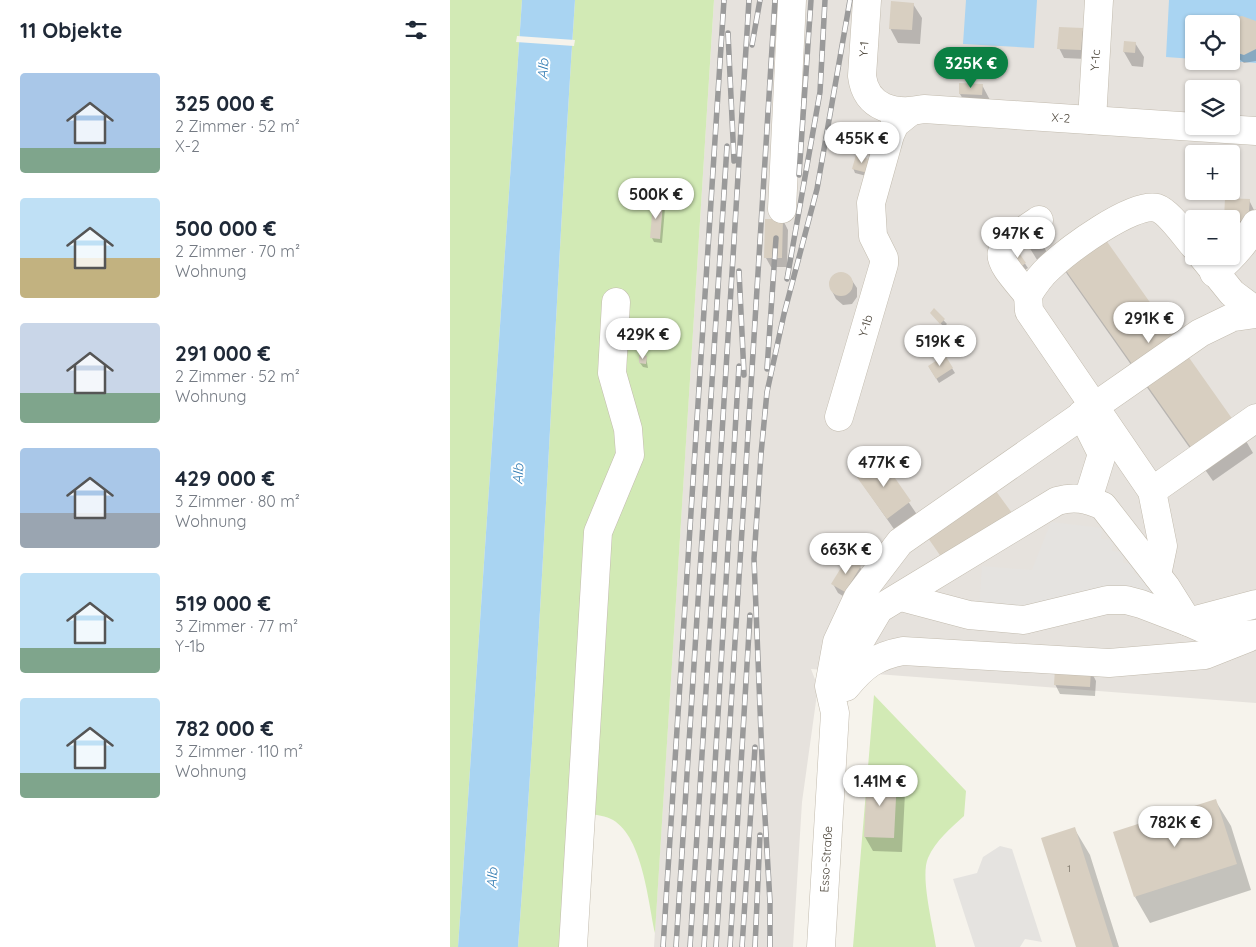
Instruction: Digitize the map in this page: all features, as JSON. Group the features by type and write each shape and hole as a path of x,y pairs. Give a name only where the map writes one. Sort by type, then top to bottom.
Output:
{"street":[{"path":"782,209 792,0"},
{"name":"Y-1","path":"867,0 863,86 869,97 886,109 903,112"},
{"name":"Y-1c","path":"1092,120 1099,0"},
{"name":"X-2","path":"903,112 924,109 1256,132"},
{"name":"Y-1b","path":"839,416 884,264 884,258 873,236 871,203 890,135 903,112"},
{"path":"1028,295 1050,267 1118,217 1140,209 1157,208 1171,219 1185,235"},
{"path":"1039,220 1009,240 1002,248 1000,257 1003,265 1028,295 1030,310 1088,410 1152,492 1163,546 1157,575"},
{"path":"1240,249 1256,224"},
{"path":"1209,265 1232,293 1256,312"},
{"path":"573,947 598,532 603,515 630,455 628,429 612,373 616,302"},
{"path":"838,678 837,642 858,597 900,542 1200,333 1233,317 1256,312"},
{"path":"1088,410 1102,454 1088,499"},
{"path":"1152,492 1256,418"},
{"path":"838,678 879,610 1057,501 1067,498 1088,499 1103,506 1157,575 1188,622"},
{"path":"901,597 969,615 1024,620 1107,600 1126,600 1213,633 1232,636 1256,634"},
{"path":"1188,622 1256,604"},
{"path":"838,678 884,655 903,651 1109,663 1205,655 1256,634"},
{"name":"Esso-Straße","path":"821,947 838,678"}],"shaded area":[{"path":"714,0 1256,0 1256,703 811,669 816,682 817,694 802,802 793,947 654,947"},
{"path":"1051,522 1102,528 1101,539 1113,540 1112,551 1124,552 1123,563 1135,564 1134,574 1146,576 1145,586 1157,588 1156,598 1028,613 979,609 982,566 1032,570"},
{"path":"1000,846 1012,849 1042,942 1025,939 1020,947 975,947 953,879 977,873 983,857"}],"green space":[{"path":"450,0 522,0 458,947 450,947"},
{"path":"575,0 714,0 655,933 643,872 631,841 623,829 613,820 587,813 568,947 518,947 534,711"},
{"path":"874,695 966,791 964,816 935,846 926,866 926,889 936,947 853,947"}],"water":[{"name":"Alb","path":"522,0 575,0 526,829 518,947 458,947"},
{"path":"966,0 1037,0 1034,48 963,44"},
{"path":"1169,0 1256,0 1256,63 1240,62 1240,15 1185,15 1185,58 1166,57"}],"pier":[{"path":"517,36 575,40 574,46 516,42"}],"building":[{"path":"891,1 914,3 912,30 889,29"},
{"path":"1240,16 1256,21 1256,49 1244,55 1240,54"},
{"path":"1059,27 1083,28 1081,50 1057,49"},
{"path":"1124,41 1136,42 1135,53 1123,52"},
{"path":"959,83 983,84 982,95 959,94"},
{"path":"856,155 872,160 868,173 852,169"},
{"path":"1250,199 1248,222 1240,221 1240,210 1224,210 1225,200"},
{"path":"653,202 663,203 660,239 650,238"},
{"path":"765,219 783,219 782,258 764,258"},
{"path":"1096,226 1243,434 1202,463 1055,255"},
{"path":"1036,233 1042,241 1030,250 1024,242"},
{"path":"1017,250 1026,263 1019,268 1010,255"},
{"path":"836,272 846,272 853,279 853,289 846,296 836,296 829,289 829,279"},
{"path":"934,308 945,319 940,324 930,313"},
{"path":"945,355 953,368 936,379 928,366"},
{"path":"639,356 647,356 646,364 639,363"},
{"path":"881,458 911,501 887,519 856,476"},
{"path":"993,487 1012,513 944,561 928,538"},
{"path":"847,558 861,566 845,592 831,584"},
{"path":"1055,668 1091,670 1090,687 1054,685"},
{"path":"867,776 897,778 894,838 864,837"},
{"path":"1216,799 1237,864 1134,897 1113,832"},
{"path":"1075,827 1113,947 1076,947 1041,838"}],"railway":[{"path":"663,947 724,0"},
{"path":"690,947 749,0"},
{"path":"752,45 760,0"},
{"path":"716,947 775,0"},
{"path":"799,175 811,0"},
{"path":"787,279 820,92 825,0"},
{"path":"770,947 770,902 754,559 761,454 767,392 784,314 817,189 850,0"},
{"path":"728,33 734,161"},
{"path":"676,947 727,146"},
{"path":"767,369 776,238"},
{"path":"739,271 744,375"},
{"path":"704,947 739,366"},
{"path":"730,947 750,615"},
{"path":"742,947 755,747"},
{"path":"755,947 760,835"}]}
